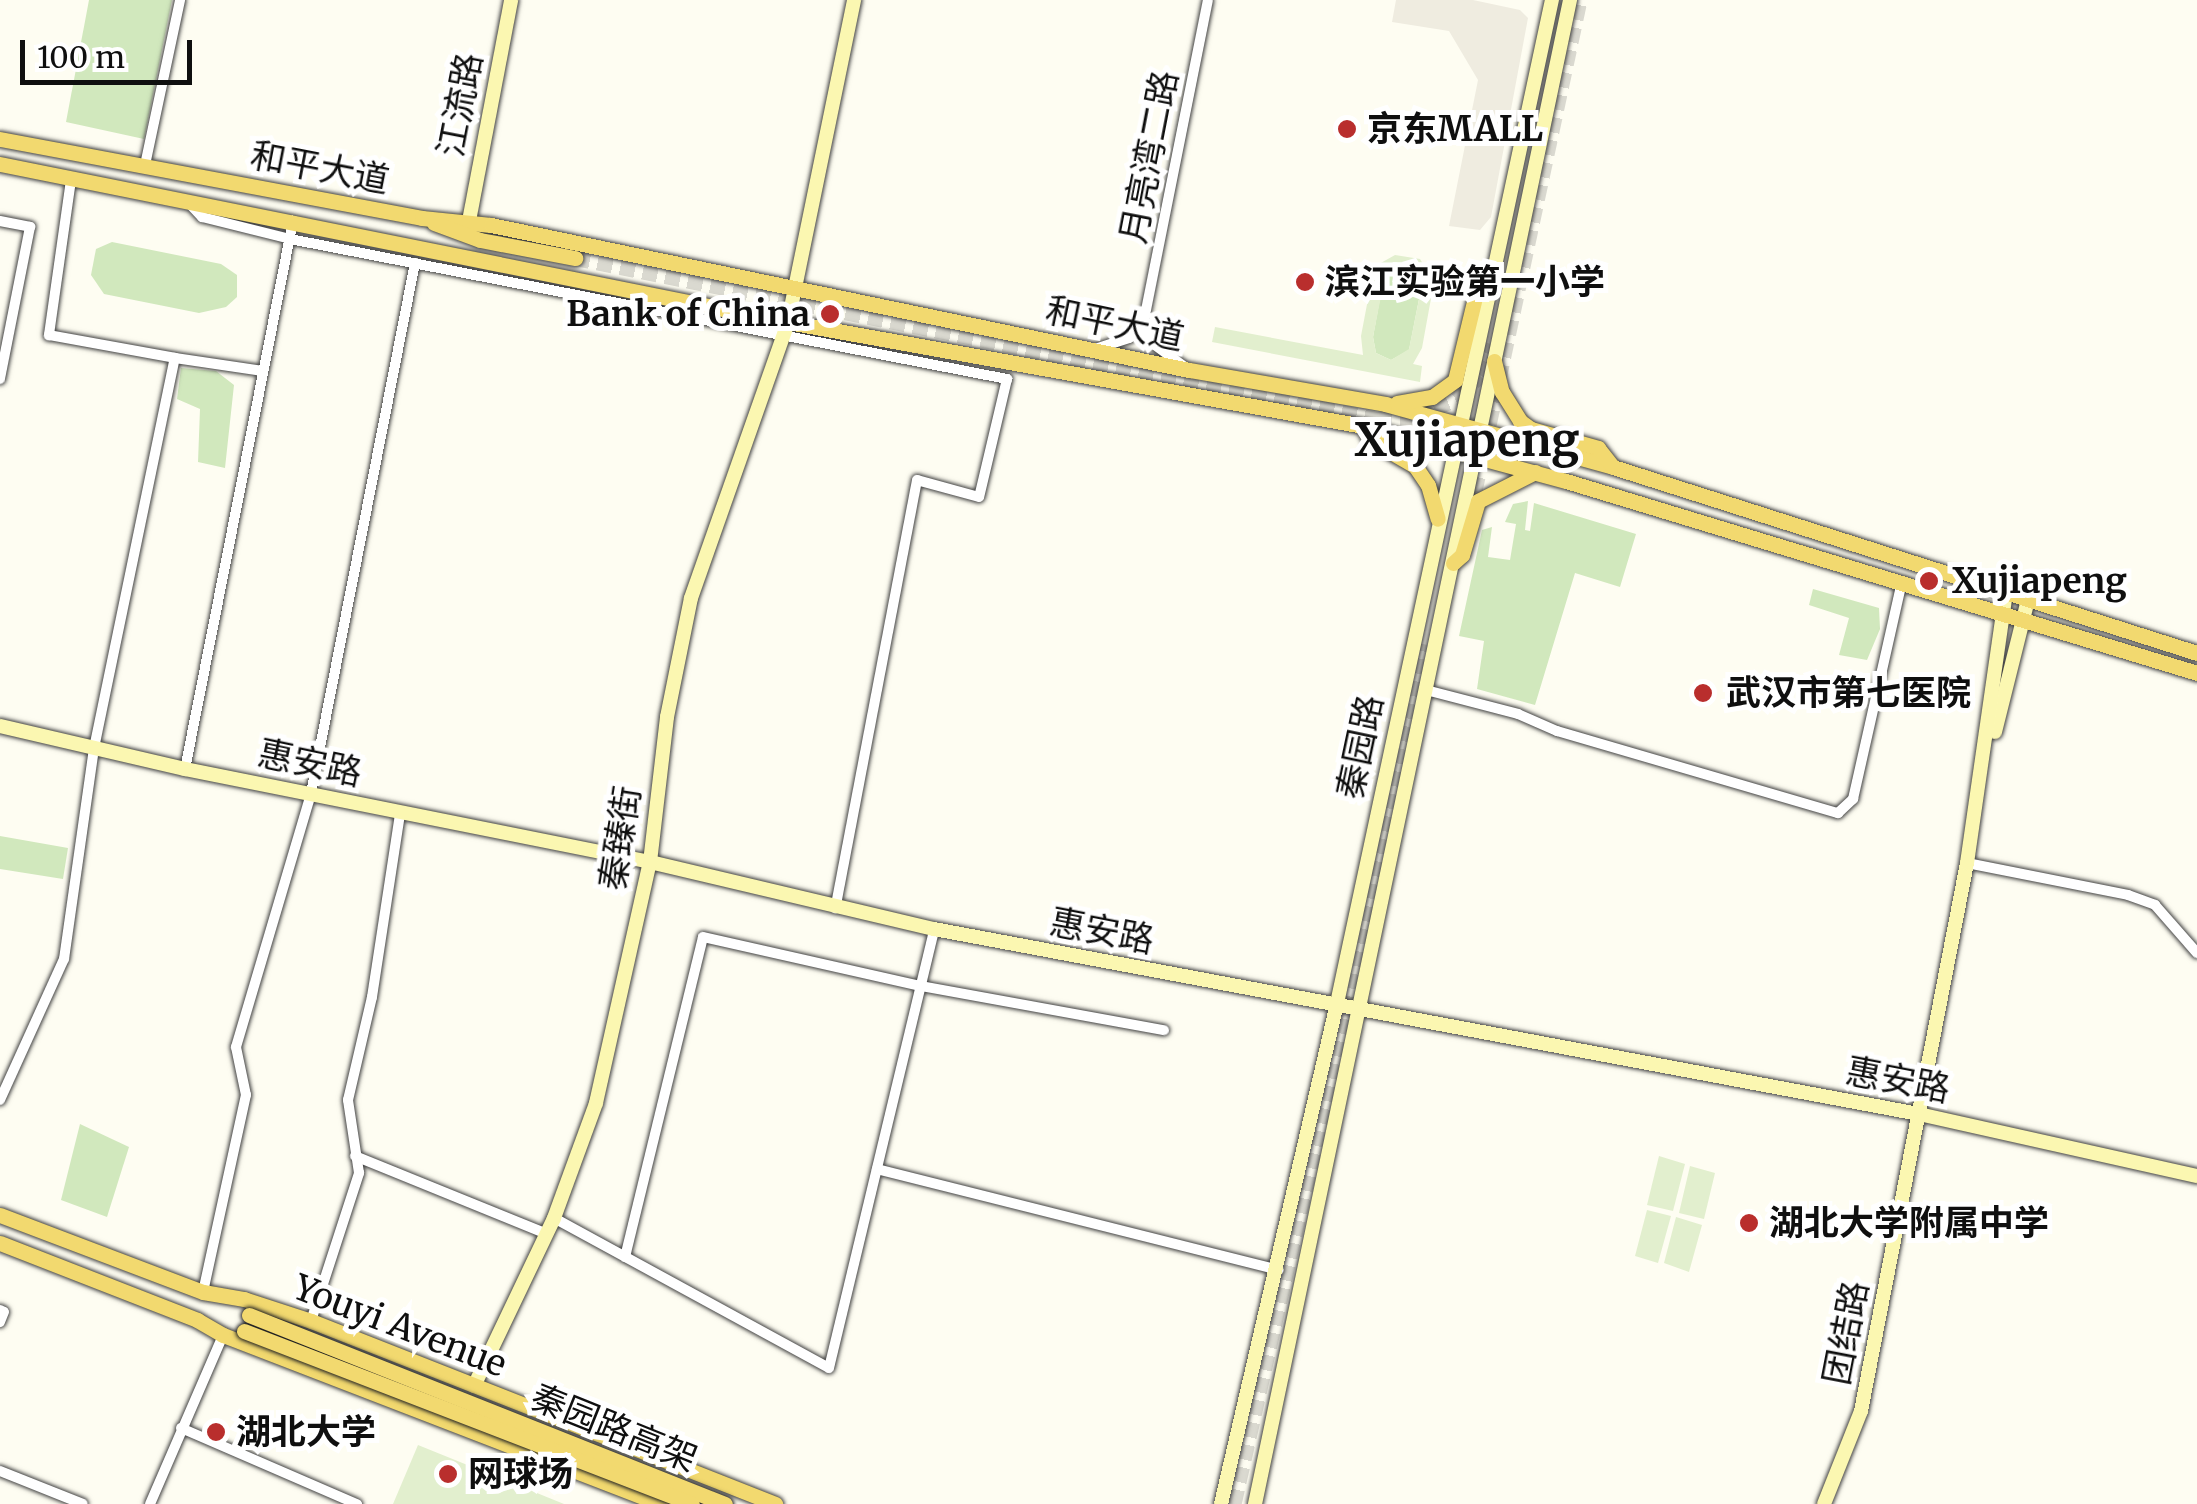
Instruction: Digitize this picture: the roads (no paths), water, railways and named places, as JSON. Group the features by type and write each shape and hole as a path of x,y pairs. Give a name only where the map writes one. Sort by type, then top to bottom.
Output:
{"main road":[{"name":"和平大道","path":"0,139 422,218 469,221 1189,370 1385,404 1613,468 2197,653"},
{"name":"和平大道","path":"0,164 293,221 785,329 1363,426 1535,472 2197,673"},
{"path":"422,218 480,240 575,258"},
{"path":"1385,404 1432,397 1455,380 1478,285 1493,275"},
{"path":"1494,361 1502,392 1520,421 1598,448 1613,468"},
{"path":"1363,426 1370,440 1392,448 1415,466 1428,484 1438,518"},
{"path":"1453,563 1462,555 1478,502 1535,472"},
{"name":"Youyi Avenue","path":"0,1215 204,1292 244,1299 311,1321 775,1504"},
{"name":"Youyi Avenue","path":"0,1243 196,1320 223,1335 661,1504"},
{"name":"秦园路高架","path":"204,1292 246,1323 690,1504"},
{"name":"秦园路高架","path":"196,1320 246,1323 726,1504"}],"street":[{"path":"145,165 180,0"},
{"name":"江流路","path":"469,221 510,0"},
{"name":"秦臻街","path":"474,1386 554,1218 603,1077 650,862 666,717 691,598 785,329 854,0"},
{"name":"月亮湾二路","path":"1142,325 1208,0"},
{"name":"秦园路","path":"1221,1504 1336,1008 1453,448 1562,1"},
{"name":"秦园路","path":"1255,1504 1453,563 1562,1"},
{"path":"71,180 48,335 264,371"},
{"path":"188,202 202,217 290,238 785,329 1007,378 979,497 917,480 835,908"},
{"path":"0,221 30,227 0,379"},
{"path":"185,769 293,221"},
{"path":"204,1292 246,1095 236,1047 311,792 416,262"},
{"path":"1093,350 1124,341 1142,325 1148,340 1189,370"},
{"path":"0,1100 64,959 94,748 175,358"},
{"path":"1426,690 1518,714 1558,731 1838,813 1853,800 1902,586"},
{"name":"团结路","path":"1824,1504 1861,1411 1967,862 2006,594"},
{"name":"团结路","path":"1975,815 2028,600"},
{"name":"惠安路","path":"0,726 185,769 650,862 934,929 1336,1008 1920,1114 2197,1176"},
{"path":"311,1321 359,1173 348,1100 372,997 400,813"},
{"path":"1967,862 2128,894 2156,905 2197,952"},
{"path":"554,1218 829,1368 934,929"},
{"path":"625,1257 704,937 921,986 1164,1030"},
{"path":"355,1156 545,1234"},
{"path":"877,1169 1278,1270"},
{"path":"0,1310 4,1312 0,1322"},
{"path":"150,1504 223,1335"},
{"path":"181,1428 357,1504"},
{"path":"0,1471 83,1504"},
{"path":"690,1504 700,1476"}],"tunnel":[{"path":"1470,514 1580,0"},
{"path":"575,258 1377,419 1413,417 1457,399 1480,375 1493,345"},
{"path":"1234,1504 1428,645"}],"place":[{"name":"京东MALL","path":"1347,129"},
{"name":"滨江实验第一小学","path":"1305,282"},
{"name":"Bank of China","path":"830,314"},
{"name":"Xujiapeng","path":"1929,581"},
{"name":"武汉市第七医院","path":"1703,693"},
{"name":"湖北大学附属中学","path":"1749,1223"},
{"name":"湖北大学","path":"216,1432"},
{"name":"网球场","path":"448,1474"}],"district":[{"name":"Xujiapeng","path":"1467,441"}]}
